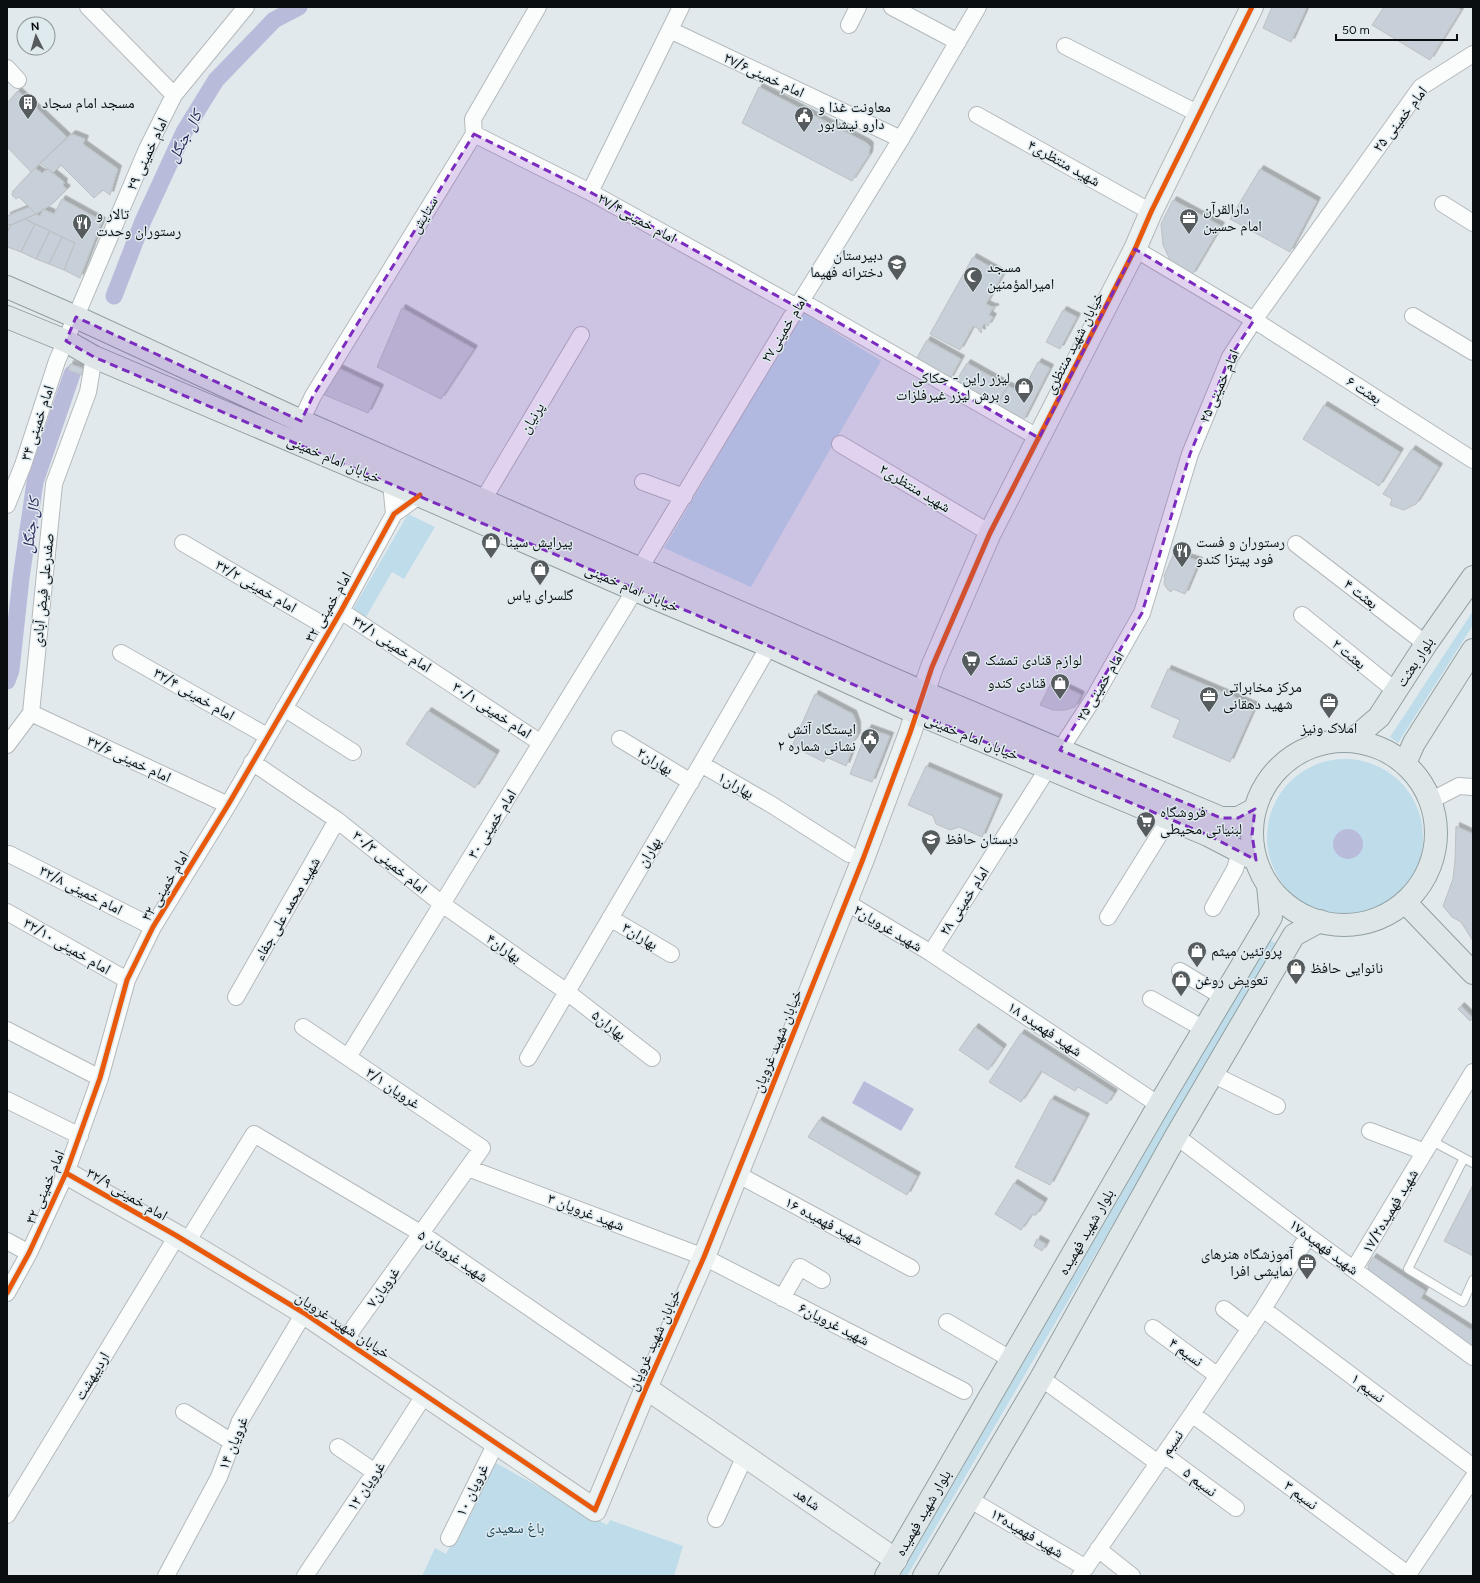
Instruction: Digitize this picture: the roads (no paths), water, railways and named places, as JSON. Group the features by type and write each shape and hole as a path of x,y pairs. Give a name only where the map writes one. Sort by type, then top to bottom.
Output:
{"main road":[{"name":"خیابان امام خمینی","path":"7,287 76,317 301,421 923,692 1220,818 1238,818 1255,810"},
{"name":"خیابان امام خمینی","path":"7,317 66,341 94,357 420,495 635,590 769,646 916,713 1208,835 1248,856"},
{"name":"بلوار بعثت","path":"1351,741 1379,717 1426,644 1473,577"},
{"path":"1405,763 1414,743 1473,650"},
{"path":"1351,741 1370,745 1389,752 1405,763 1418,778 1430,801 1434,813 1436,832 1434,852 1428,870 1418,887 1405,902 1379,918 1350,924 1320,921 1300,913 1282,901 1268,885 1248,856 1255,810 1264,786 1280,766 1302,751 1326,743 1351,741"},
{"name":"بلوار شهید فهمیده","path":"891,1568 1159,1105 1271,917 1268,885"},
{"path":"1405,902 1473,973"},
{"name":"بلوار شهید فهمیده","path":"924,1576 1041,1378 1176,1136 1294,935 1320,921"}],"street":[{"path":"88,7 174,95"},
{"name":"امام خمینی ۲۹","path":"66,341 147,148 174,95 245,7"},
{"name":"ستایش","path":"301,421 313,396 474,134 473,119 538,7"},
{"path":"590,192 681,7"},
{"path":"849,25 858,7"},
{"path":"892,7 958,42"},
{"name":"امام خمینی۲۷","path":"640,568 799,304 901,139 978,7"},
{"name":"خیابان شهید منتظری","path":"916,713 932,667 990,533 1135,249 1151,212 1252,7"},
{"name":"امام خمینی۲۷/۶","path":"670,30 901,139"},
{"path":"1065,46 1199,114"},
{"name":"امام خمینی ۲۵","path":"1060,750 1095,696 1142,613 1190,454 1230,357 1254,320 1421,87 1473,54"},
{"path":"7,68 18,80"},
{"name":"شهید منتظری۴","path":"977,115 1151,212"},
{"name":"امام خمینی۲۷/۴","path":"474,134 590,192 799,304 1039,438"},
{"path":"1443,204 1473,224"},
{"name":"بعثت ۶","path":"1135,249 1200,286 1473,460"},
{"path":"1413,316 1473,352"},
{"name":"پرنیان","path":"483,500 580,335"},
{"name":"امام خمینی ۳۴","path":"7,505 23,465 57,361 66,341"},
{"name":"صفدرعلی فیض آبادی","path":"31,713 54,484 88,392 94,357"},
{"name":"شهید منتظری۲","path":"840,444 990,533"},
{"path":"643,482 684,497"},
{"path":"391,483 394,514"},
{"path":"394,514 420,495"},
{"name":"امام خمینی ۳۲","path":"7,1293 29,1253 66,1173 100,1078 127,980 154,927 228,805 330,630 394,514"},
{"name":"امام خمینی ۳۲/۲","path":"183,543 330,630"},
{"name":"بعثت ۴","path":"1296,544 1426,644"},
{"name":"امام خمینی ۳۰","path":"348,1057 635,590"},
{"name":"امام خمینی ۳۲/۱","path":"341,611 443,678"},
{"name":"بعثت ۲","path":"1302,616 1396,691"},
{"name":"بهاران","path":"528,1058 691,782 769,646"},
{"name":"امام خمینی ۳۲/۴","path":"121,653 267,736"},
{"name":"امام خمینی ۳۰/۱","path":"443,678 541,743"},
{"path":"284,708 353,752"},
{"path":"7,745 31,713"},
{"name":"امام خمینی ۳۲/۶","path":"31,713 228,805"},
{"name":"خیابان شهید غرویان","path":"182,1239 304,1313 595,1510 646,1388 704,1257 863,859 916,713"},
{"name":"بهاران۲","path":"620,739 691,782"},
{"name":"امام خمینی ۳۰/۳","path":"252,762 337,820 442,904"},
{"name":"بهاران۱","path":"701,764 772,805 849,854"},
{"name":"امام خمینی ۲۸","path":"931,953 1048,768"},
{"path":"1430,801 1459,786 1473,787"},
{"path":"1108,916 1169,819"},
{"name":"شهید محمد علی جفاء","path":"236,997 337,820"},
{"name":"امام خمینی ۳۲/۸","path":"9,854 154,927"},
{"path":"1213,908 1236,869 1248,856"},
{"name":"شهید غرویان۲","path":"846,902 931,953"},
{"name":"بهاران۴","path":"442,904 567,992"},
{"name":"امام خمینی ۳۲/۱۰","path":"7,912 127,980"},
{"name":"بهاران۳","path":"610,918 671,954"},
{"name":"شهید فهمیده ۱۸","path":"931,953 1159,1105"},
{"path":"1180,971 1223,997"},
{"name":"بهاران۵","path":"567,992 652,1058"},
{"path":"1151,999 1204,1029"},
{"name":"غرویان ۳/۱","path":"303,1028 482,1148"},
{"path":"7,1030 100,1078"},
{"name":"شهید فهمیده۱۷/۲","path":"1354,1270 1473,1072"},
{"path":"1212,1074 1277,1106"},
{"path":"7,1100 80,1136"},
{"path":"1370,1131 1428,1146"},
{"name":"شهید غرویان ۵","path":"254,1134 422,1234 646,1388"},
{"name":"اردیبهشت","path":"7,1515 182,1239 254,1134"},
{"name":"شهید فهمیده۱۷","path":"1176,1136 1308,1236 1473,1357"},
{"name":"غرویان۷","path":"344,1341 422,1234 482,1148"},
{"name":"شهید غرویان ۳","path":"468,1168 704,1257"},
{"name":"امام خمینی ۳۲/۹","path":"66,1173 182,1239"},
{"name":"شهید فهمیده ۱۶","path":"737,1174 911,1268"},
{"name":"نسیم","path":"1083,1572 1250,1329 1308,1236"},
{"path":"7,1241 29,1253"},
{"name":"شهید غرویان۶","path":"704,1257 964,1391"},
{"path":"782,1298 800,1268 822,1280"},
{"path":"1224,1309 1250,1329"},
{"name":"نسیم ۱","path":"1263,1309 1473,1467"},
{"name":"غرویان ۱۴","path":"166,1576 219,1477 240,1421 304,1313"},
{"path":"947,1322 1012,1360"},
{"name":"نسیم ۴","path":"1153,1328 1218,1376"},
{"name":"نسیم ۵","path":"1041,1378 1104,1424 1236,1508"},
{"name":"شاهد","path":"646,1388 744,1456 891,1568"},
{"name":"غرویان ۱۲","path":"305,1576 425,1394"},
{"path":"184,1412 232,1442"},
{"name":"نسیم ۳","path":"1192,1414 1408,1576"},
{"name":"غرویان ۱۰","path":"449,1538 496,1443"},
{"path":"338,1447 375,1472"},
{"path":"716,1519 744,1456"},
{"path":"1408,1576 1473,1478"},
{"name":"شهید فهمیده۱۳","path":"969,1499 1083,1572"},
{"path":"1098,1549 1132,1576"}],"lane":[{"path":"1428,1146 1464,1158 1473,1164"},
{"path":"1464,1158 1408,1268 1463,1302 1473,1280"}],"waterway":[{"name":"کال جنگل","path":"114,296 143,221 184,132 216,80 274,20 299,7"},
{"name":"کال جنگل","path":"7,681 11,670 21,578 35,482 72,374"}],"place":[{"name":"مسجد امام سجاد","path":"28,120"},
{"name":"معاونت غذا و دارو نیشابور","path":"804,133"},
{"name":"دارالقرآن امام حسین","path":"1189,235"},
{"name":"تالار و رستوران وحدت","path":"82,240"},
{"name":"دبیرستان دخترانه فهیما","path":"897,281"},
{"name":"مسجد امیرالمؤمنین","path":"973,293"},
{"name":"لیزر راین - حکاکی و برش لیزر غیرفلزات","path":"1024,404"},
{"name":"پیرایش سینا","path":"491,559"},
{"name":"رستوران و فست فود پیتزا کندو","path":"1182,568"},
{"name":"گلسرای یاس","path":"540,586"},
{"name":"لوازم قنادی تمشک","path":"971,677"},
{"name":"قنادی کندو","path":"1060,700"},
{"name":"مرکز مخابراتی شهید دهقانی","path":"1209,713"},
{"name":"املاک ونیز","path":"1329,719"},
{"name":"ایستگاه آتش نشانی شماره ۲","path":"870,755"},
{"name":"فروشگاه لبنیاتی محیطی","path":"1146,838"},
{"name":"دبستان حافظ","path":"931,856"},
{"name":"پروتئین میثم","path":"1197,968"},
{"name":"نانوایی حافظ","path":"1296,985"},
{"name":"تعویض روغن","path":"1181,997"},
{"name":"آموزشگاه هنرهای نمایشی افرا","path":"1307,1280"}],"park label":[{"name":"باغ سعیدی","path":"515,1528"}]}
